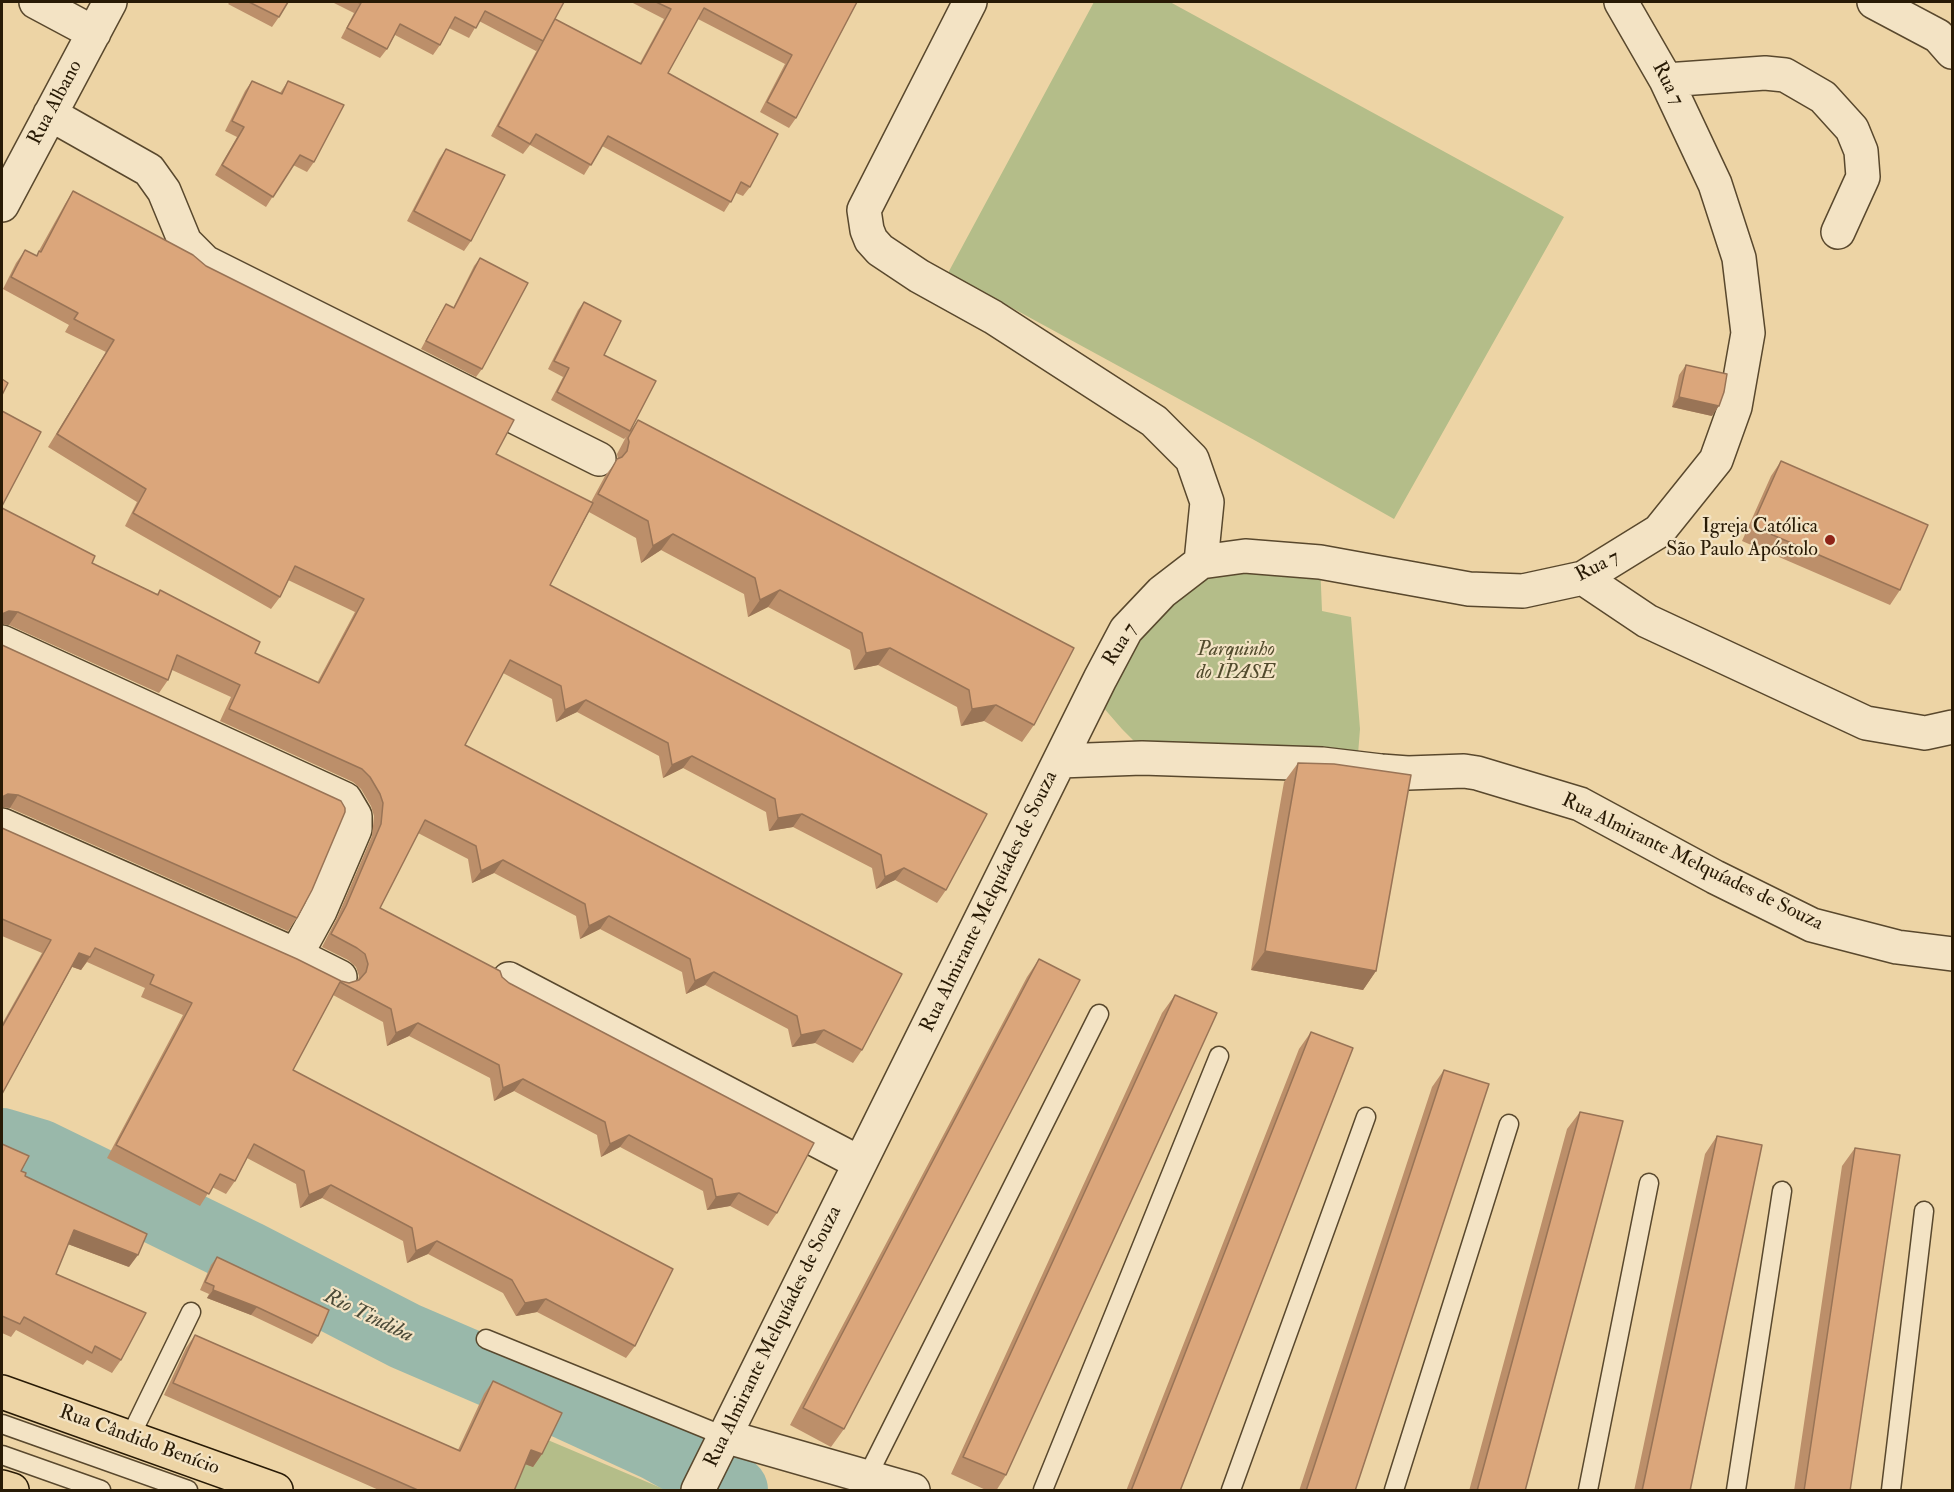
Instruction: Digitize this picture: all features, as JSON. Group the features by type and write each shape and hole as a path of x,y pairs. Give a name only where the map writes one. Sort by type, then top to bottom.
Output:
{"main road":[{"name":"Rua Cândido Benício","path":"2,1392 276,1491"},
{"path":"2,1487 12,1491"}],"street":[{"path":"36,2 94,33"},
{"name":"Rua Albano","path":"4,192 50,114 110,2"},
{"path":"970,2 864,210 871,240 880,250 919,276 993,317 1154,421 1192,459 1207,502 1201,562"},
{"path":"1874,2 1948,36"},
{"name":"Rua 7","path":"1060,760 1126,630 1162,592 1201,562 1245,556 1320,562 1469,589 1523,591 1583,578 1659,531 1716,460 1735,407 1748,333 1739,258 1714,184 1631,4"},
{"path":"1666,80 1765,73 1785,75 1822,98 1852,129 1862,151 1863,177 1838,232"},
{"path":"50,114 149,170 164,191 185,242 205,262 599,459"},
{"path":"1583,578 1647,621 1866,723 1925,733 1953,727"},
{"path":"2,642 345,799 355,816 355,829 324,902 296,955"},
{"name":"Rua Almirante Melquíades de Souza","path":"711,1463 1060,760 1142,758 1322,764 1399,772 1471,772 1580,804 1715,878 1812,925 1897,947 1953,954"},
{"path":"2,825 296,955 340,977"},
{"path":"509,979 861,1163"},
{"path":"711,1463 867,1477 913,1491"}],"lane":[{"path":"867,1477 1099,1014"},
{"path":"1043,1491 1219,1056"},
{"path":"1231,1491 1366,1117"},
{"path":"1394,1491 1509,1124"},
{"path":"1588,1491 1649,1183"},
{"path":"1736,1491 1782,1191"},
{"path":"1891,1491 1924,1211"},
{"path":"130,1437 190,1312"},
{"path":"486,1339 711,1463"},
{"path":"2,1424 188,1491"},
{"path":"2,1455 101,1491"}],"green space":[{"path":"1094,2 1170,2 1564,217 1394,519 948,273"},
{"name":"Parquinho do IPASE","path":"1201,562 1320,562 1322,611 1351,617 1360,729 1357,767 1136,743 1102,706 1135,618"},
{"path":"536,1435 666,1490 513,1490"}],"building":[{"path":"249,2 288,2 279,17"},
{"path":"357,2 564,2 543,41 485,11 476,28 455,17 440,45 400,24 387,49 347,28 361,3"},
{"path":"656,2 857,2 796,118 767,102 792,55 704,8 668,73 778,134 750,187 741,182 731,202 608,136 591,165 536,134 530,144 498,126 555,19 641,64 671,9"},
{"path":"252,81 282,94 288,81 344,105 314,162 300,155 273,197 222,165 244,127 232,121"},
{"path":"446,149 505,175 471,241 414,211"},
{"path":"73,191 193,255 206,266 514,420 496,454 593,503 550,585 987,814 946,890 904,868 885,877 881,855 802,814 778,818 775,799 692,756 672,765 668,743 586,700 565,710 561,686 510,660 465,745 902,974 862,1050 824,1030 801,1035 797,1016 714,972 695,981 690,959 609,916 589,926 585,904 503,860 481,871 476,846 425,820 380,908 500,971 502,977 509,983 814,1143 777,1213 739,1193 716,1197 712,1179 629,1135 610,1144 605,1122 523,1079 503,1088 499,1065 418,1023 396,1033 391,1009 340,982 293,1070 673,1269 635,1346 546,1299 525,1303 512,1280 437,1241 416,1251 412,1228 331,1185 309,1195 304,1171 254,1144 235,1181 220,1174 209,1194 116,1145 192,1003 150,984 154,975 95,948 90,957 79,953 2,1094 2,1027 51,940 2,919 2,828 349,983 359,980 366,972 368,964 365,954 331,934 346,906 381,824 383,803 370,777 362,769 229,709 240,685 177,655 168,680 18,612 9,611 2,614 2,508 95,556 92,563 158,595 160,590 260,642 255,653 319,683 364,599 295,566 280,597 133,513 146,489 57,434 114,340 74,319 78,313 11,277 25,250 37,256 39,251 41,252"},
{"path":"480,258 528,283 482,369 426,341 446,304 454,308"},
{"path":"584,302 621,321 604,355 656,381 630,431 557,392 569,368 554,361"},
{"path":"1686,365 1727,374 1719,406 1679,397"},
{"path":"2,379 8,383 2,395"},
{"path":"2,411 41,432 2,506"},
{"path":"638,420 1074,648 1034,725 996,705 972,709 969,690 890,648 866,653 862,633 780,590 760,600 755,578 673,534 653,546 648,521 598,494 617,459 627,451 628,438"},
{"name":"Igreja Católica São Paulo Apóstolo","path":"1781,461 1928,525 1900,590 1752,526"},
{"path":"2,645 341,801 345,812 312,890 297,918 18,795 8,794 2,797"},
{"path":"1298,763 1334,764 1411,775 1376,971 1265,951"},
{"path":"1039,959 1080,980 844,1429 803,1408"},
{"path":"1175,995 1217,1013 1006,1475 963,1457"},
{"path":"1311,1032 1353,1048 1180,1491 1131,1491"},
{"path":"1444,1070 1489,1084 1355,1491 1306,1491"},
{"path":"1580,1112 1623,1121 1525,1491 1477,1491"},
{"path":"1717,1136 1762,1145 1690,1491 1642,1491"},
{"path":"2,1144 29,1156 21,1171 26,1173 25,1176 147,1234 138,1255 74,1230 56,1274 146,1313 121,1360 95,1346 92,1353 24,1317 20,1324 2,1316"},
{"path":"1855,1148 1900,1155 1850,1491 1804,1491"},
{"path":"217,1257 329,1310 318,1336 257,1307 213,1290 214,1286 205,1282"},
{"path":"195,1335 460,1451 493,1381 562,1413 542,1454 531,1450 514,1491 420,1491 173,1383"}],"waterway":[{"name":"Rio Tindiba","path":"2,1142 39,1153 246,1254 405,1336 657,1447 734,1490"}],"place":[{"name":"Igreja Católica São Paulo Apóstolo","path":"1830,540"}]}
